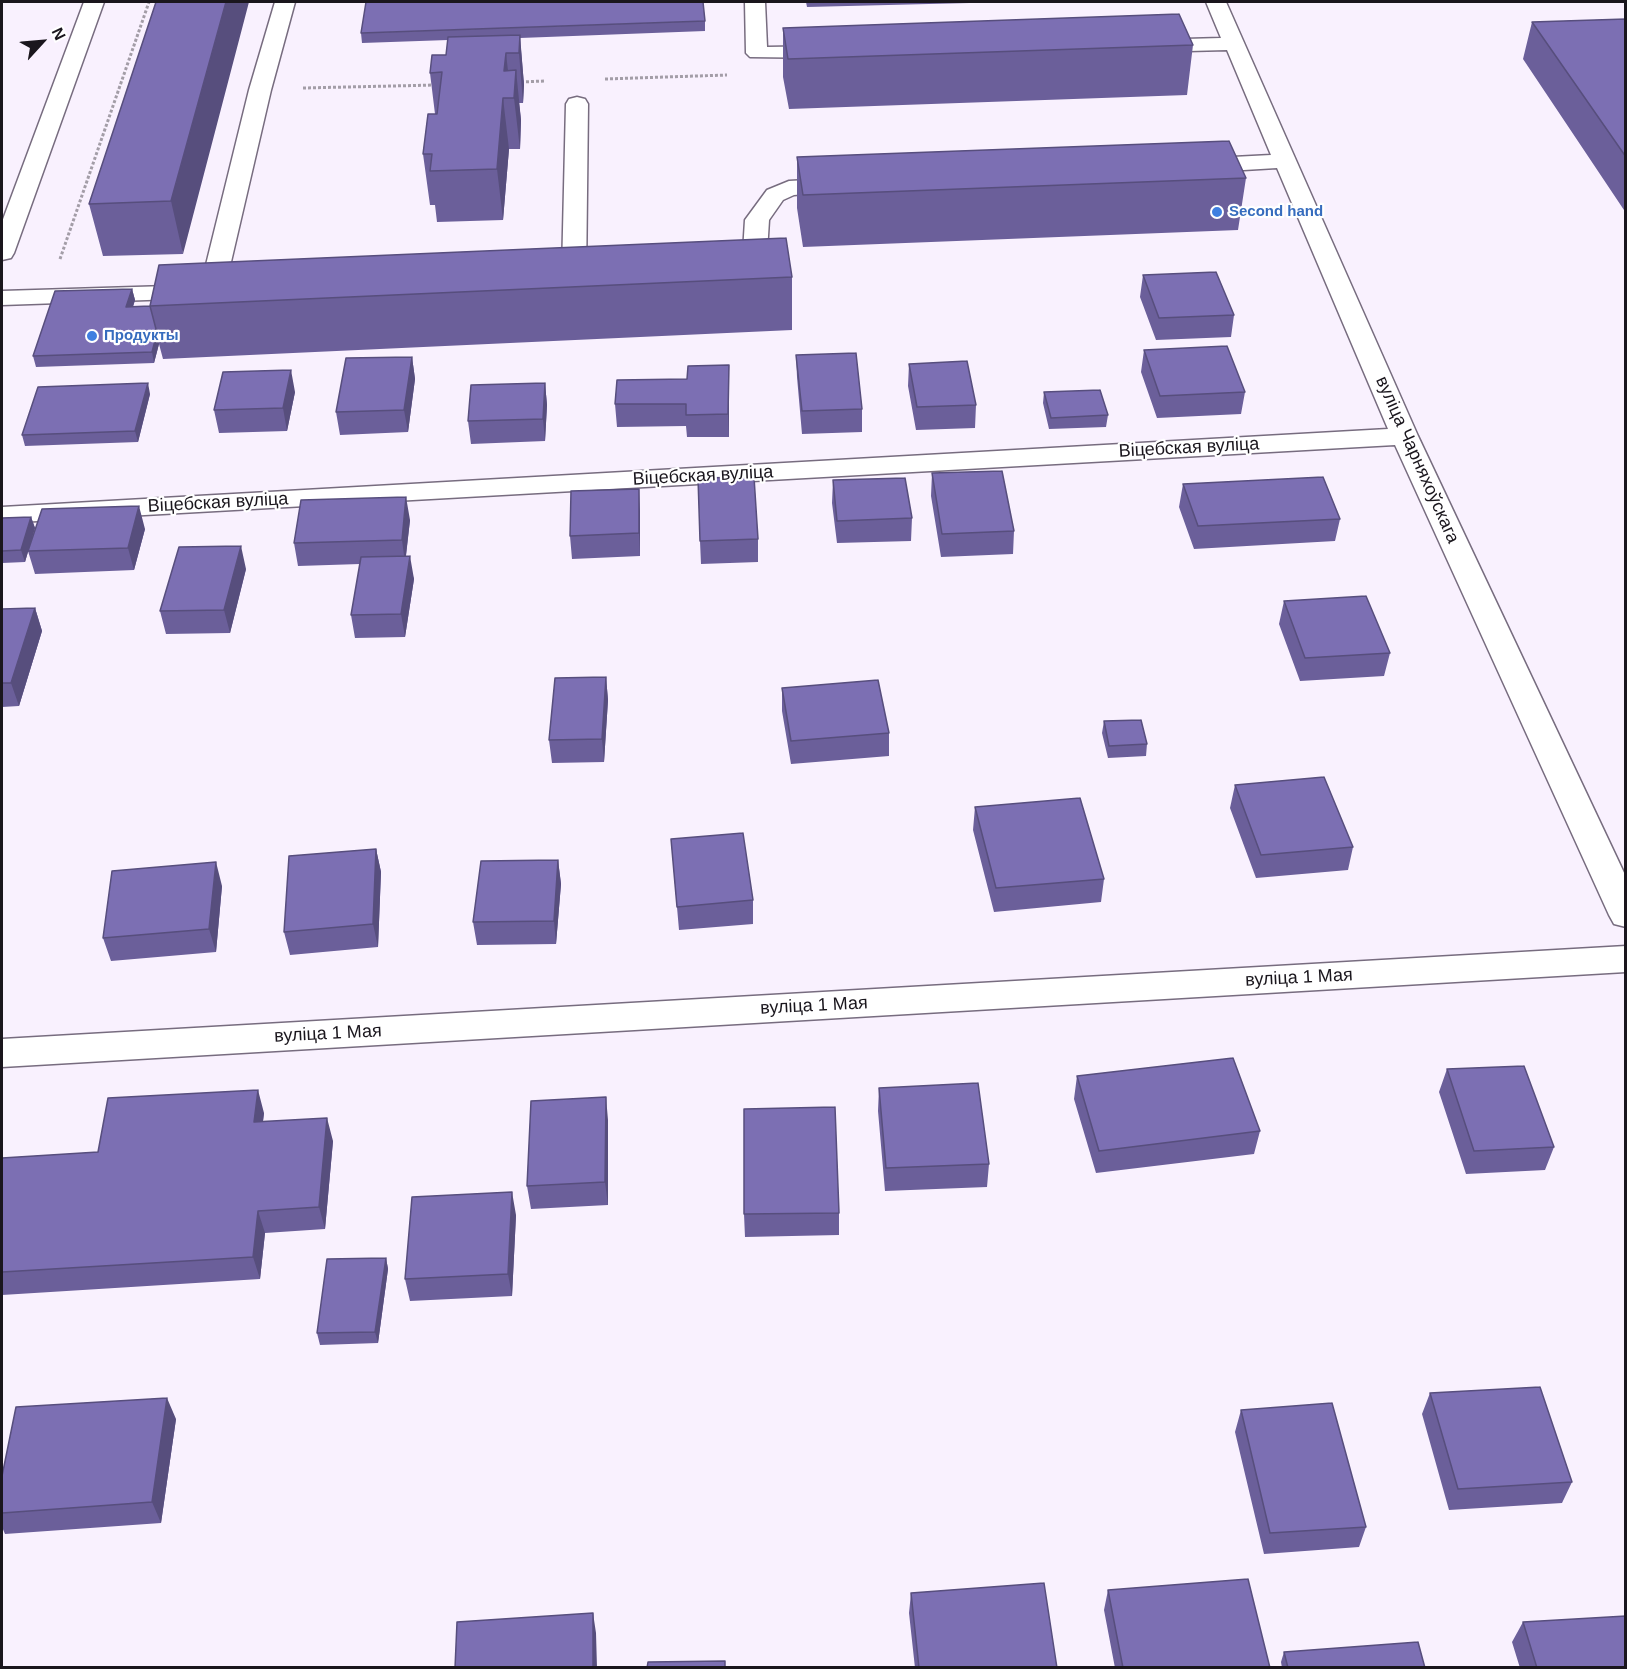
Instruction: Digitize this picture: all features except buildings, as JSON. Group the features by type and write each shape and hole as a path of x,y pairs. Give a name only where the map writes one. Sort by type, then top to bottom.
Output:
{"street":[{"path":"2,253 94,2"},
{"path":"2,298 224,291 260,90 285,2"},
{"path":"755,2 757,53 852,51"},
{"name":"вуліца Чарняхоўскага","path":"1216,2 1406,436 1626,915"},
{"path":"1126,46 1234,44"},
{"path":"539,280 585,278 577,104"},
{"path":"1167,168 1285,161"},
{"path":"705,272 747,265 755,252 757,219 775,195 789,188 861,184"},
{"name":"Віцебская вуліца","path":"2,515 1406,436"},
{"name":"вуліца 1 Мая","path":"2,1053 1626,959"}],"path":[{"path":"47,296 149,2"},
{"path":"598,80 734,75 744,69 757,53"},
{"path":"517,82 552,81"},
{"path":"260,90 435,85"}],"place":[{"name":"Second hand","path":"1217,212"},
{"name":"Продукты","path":"92,336"}]}
